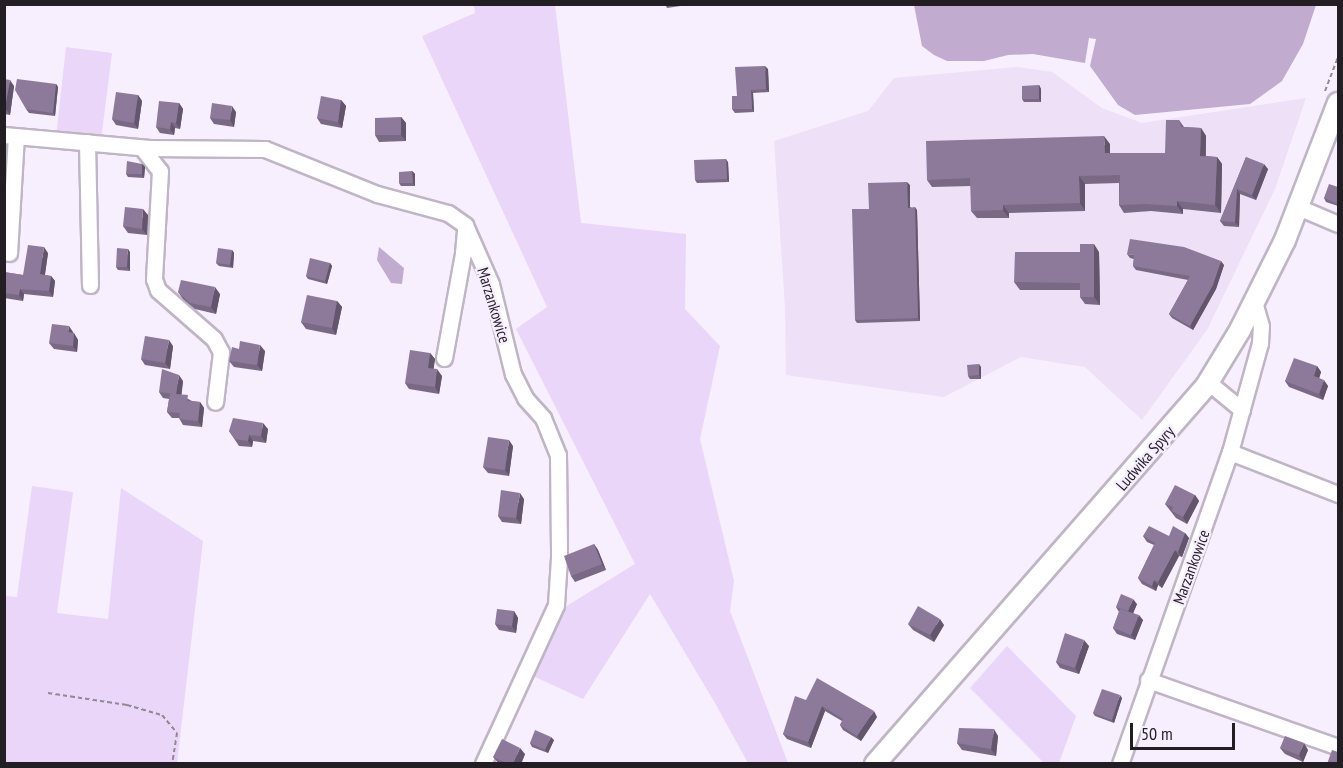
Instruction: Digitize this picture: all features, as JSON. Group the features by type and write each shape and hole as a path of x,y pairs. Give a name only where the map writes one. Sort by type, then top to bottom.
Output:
{"main road":[{"name":"Ludwika Spyry","path":"875,764 1177,421 1208,382 1254,302 1285,240 1333,131 1338,103"}],"street":[{"path":"9,253 10,136 142,148 265,149 377,194 448,213 465,225 463,253 444,358"},
{"path":"87,142 90,285"},
{"path":"142,148 160,171 154,279 158,290 214,339 221,352 215,402"},
{"path":"1298,207 1338,224"},
{"name":"Marzankowice","path":"465,225 491,284 513,374 525,398 543,418 558,455 559,558 556,605 483,764"},
{"name":"Marzankowice","path":"1120,764 1148,680 1203,536 1230,452 1260,342 1261,326 1254,302"},
{"path":"1208,382 1242,410"},
{"path":"1230,452 1338,494"},
{"path":"1148,680 1338,747"}],"path":[{"path":"48,693 127,705 162,715 177,733 172,764"}],"shaded area":[{"path":"914,4 1316,5 1303,44 1282,81 1250,104 1135,115 1118,105 1090,66 1096,39 1089,38 1085,63 1033,54 1008,55 984,61 947,61 922,46"},
{"path":"474,5 555,5 581,223 686,234 685,309 720,346 700,439 734,581 730,611 788,763 748,763 650,594 583,699 531,675 560,610 635,564 516,329 547,307 422,36 475,13"},
{"path":"66,47 112,53 101,140 56,137"},
{"path":"1018,67 1052,72 1102,108 1142,123 1306,98 1275,189 1207,330 1142,420 1085,367 1021,357 944,397 786,375 785,307 774,141 868,111 894,78"},
{"path":"379,247 404,268 402,284 391,283 377,260"},
{"path":"32,486 73,492 57,613 108,619 121,488 203,541 177,763 5,763 5,596 17,597"},
{"path":"1007,646 1076,716 1059,763 1044,763 970,688"}],"building":[{"path":"765,66 766,89 751,90 752,109 732,109 732,96 737,96 735,67"},
{"path":"4,79 10,80 5,108 4,108"},
{"path":"17,79 56,84 53,113 26,109 15,90"},
{"path":"1039,85 1039,99 1022,99 1022,86"},
{"path":"116,92 138,95 134,123 112,119"},
{"path":"321,96 341,100 338,122 317,118"},
{"path":"159,101 179,103 176,123 171,122 170,129 156,127"},
{"path":"212,103 232,106 230,120 210,118"},
{"path":"401,117 401,135 375,135 375,118"},
{"path":"1166,120 1179,120 1181,127 1201,128 1200,156 1217,157 1215,205 1177,201 1177,206 1119,205 1120,175 1079,176 1080,203 1003,205 1003,210 971,211 970,178 927,180 926,141 1104,136 1105,153 1165,153"},
{"path":"1246,157 1264,164 1252,195 1237,189 1235,222 1220,221"},
{"path":"726,159 727,179 695,180 694,160"},
{"path":"127,161 142,164 142,174 126,174"},
{"path":"412,171 413,183 399,183 399,172"},
{"path":"907,182 908,208 915,207 918,318 855,320 852,209 869,209 868,183"},
{"path":"1329,184 1338,187 1338,204 1324,198"},
{"path":"125,207 143,209 142,229 123,226"},
{"path":"1130,239 1184,247 1221,261 1213,285 1190,326 1169,314 1190,276 1133,266 1134,255 1127,254"},
{"path":"1080,244 1094,244 1094,297 1080,297 1080,283 1014,282 1015,252 1080,252"},
{"path":"28,245 44,247 40,274 51,276 49,291 20,289 19,295 4,293 4,272 23,275"},
{"path":"117,248 128,249 127,267 116,267"},
{"path":"218,248 232,250 230,265 216,263"},
{"path":"310,258 330,263 325,281 306,276"},
{"path":"181,280 215,287 211,307 190,303 178,292"},
{"path":"307,295 337,301 332,328 301,322"},
{"path":"52,324 69,326 68,332 74,333 73,346 49,343"},
{"path":"145,336 169,340 165,363 141,359"},
{"path":"240,341 260,345 257,365 229,361 232,347 239,349"},
{"path":"410,350 430,353 428,368 437,369 435,387 405,383"},
{"path":"1294,358 1317,366 1314,376 1324,380 1319,394 1285,381"},
{"path":"979,364 979,375 968,376 967,365"},
{"path":"162,369 179,375 176,394 188,395 187,401 200,402 198,421 179,419 180,413 167,412 170,394 174,394 159,392"},
{"path":"233,418 263,423 261,436 249,435 248,441 235,439 229,431"},
{"path":"488,437 509,440 505,470 483,467"},
{"path":"1175,485 1195,495 1183,517 1172,511 1173,507 1165,504"},
{"path":"501,490 520,493 516,518 498,516"},
{"path":"1149,526 1169,536 1173,526 1185,533 1178,552 1175,550 1158,582 1154,580 1152,586 1138,578 1155,543 1143,536"},
{"path":"594,544 602,564 571,576 564,556"},
{"path":"1121,594 1133,599 1128,611 1116,607"},
{"path":"918,606 940,619 930,635 908,624"},
{"path":"497,609 514,611 512,626 495,624"},
{"path":"1120,609 1139,615 1131,635 1113,628"},
{"path":"1065,633 1084,640 1075,668 1056,662"},
{"path":"817,678 874,711 857,736 840,725 843,719 822,706 808,742 783,734 795,696 806,700"},
{"path":"1102,689 1120,695 1112,720 1093,713"},
{"path":"959,728 994,729 991,749 957,743"},
{"path":"535,730 551,737 545,750 530,743"},
{"path":"1285,736 1304,743 1299,755 1280,748"},
{"path":"502,739 520,748 513,764 493,757"},
{"path":"1332,750 1338,752 1338,764 1327,764"}]}
